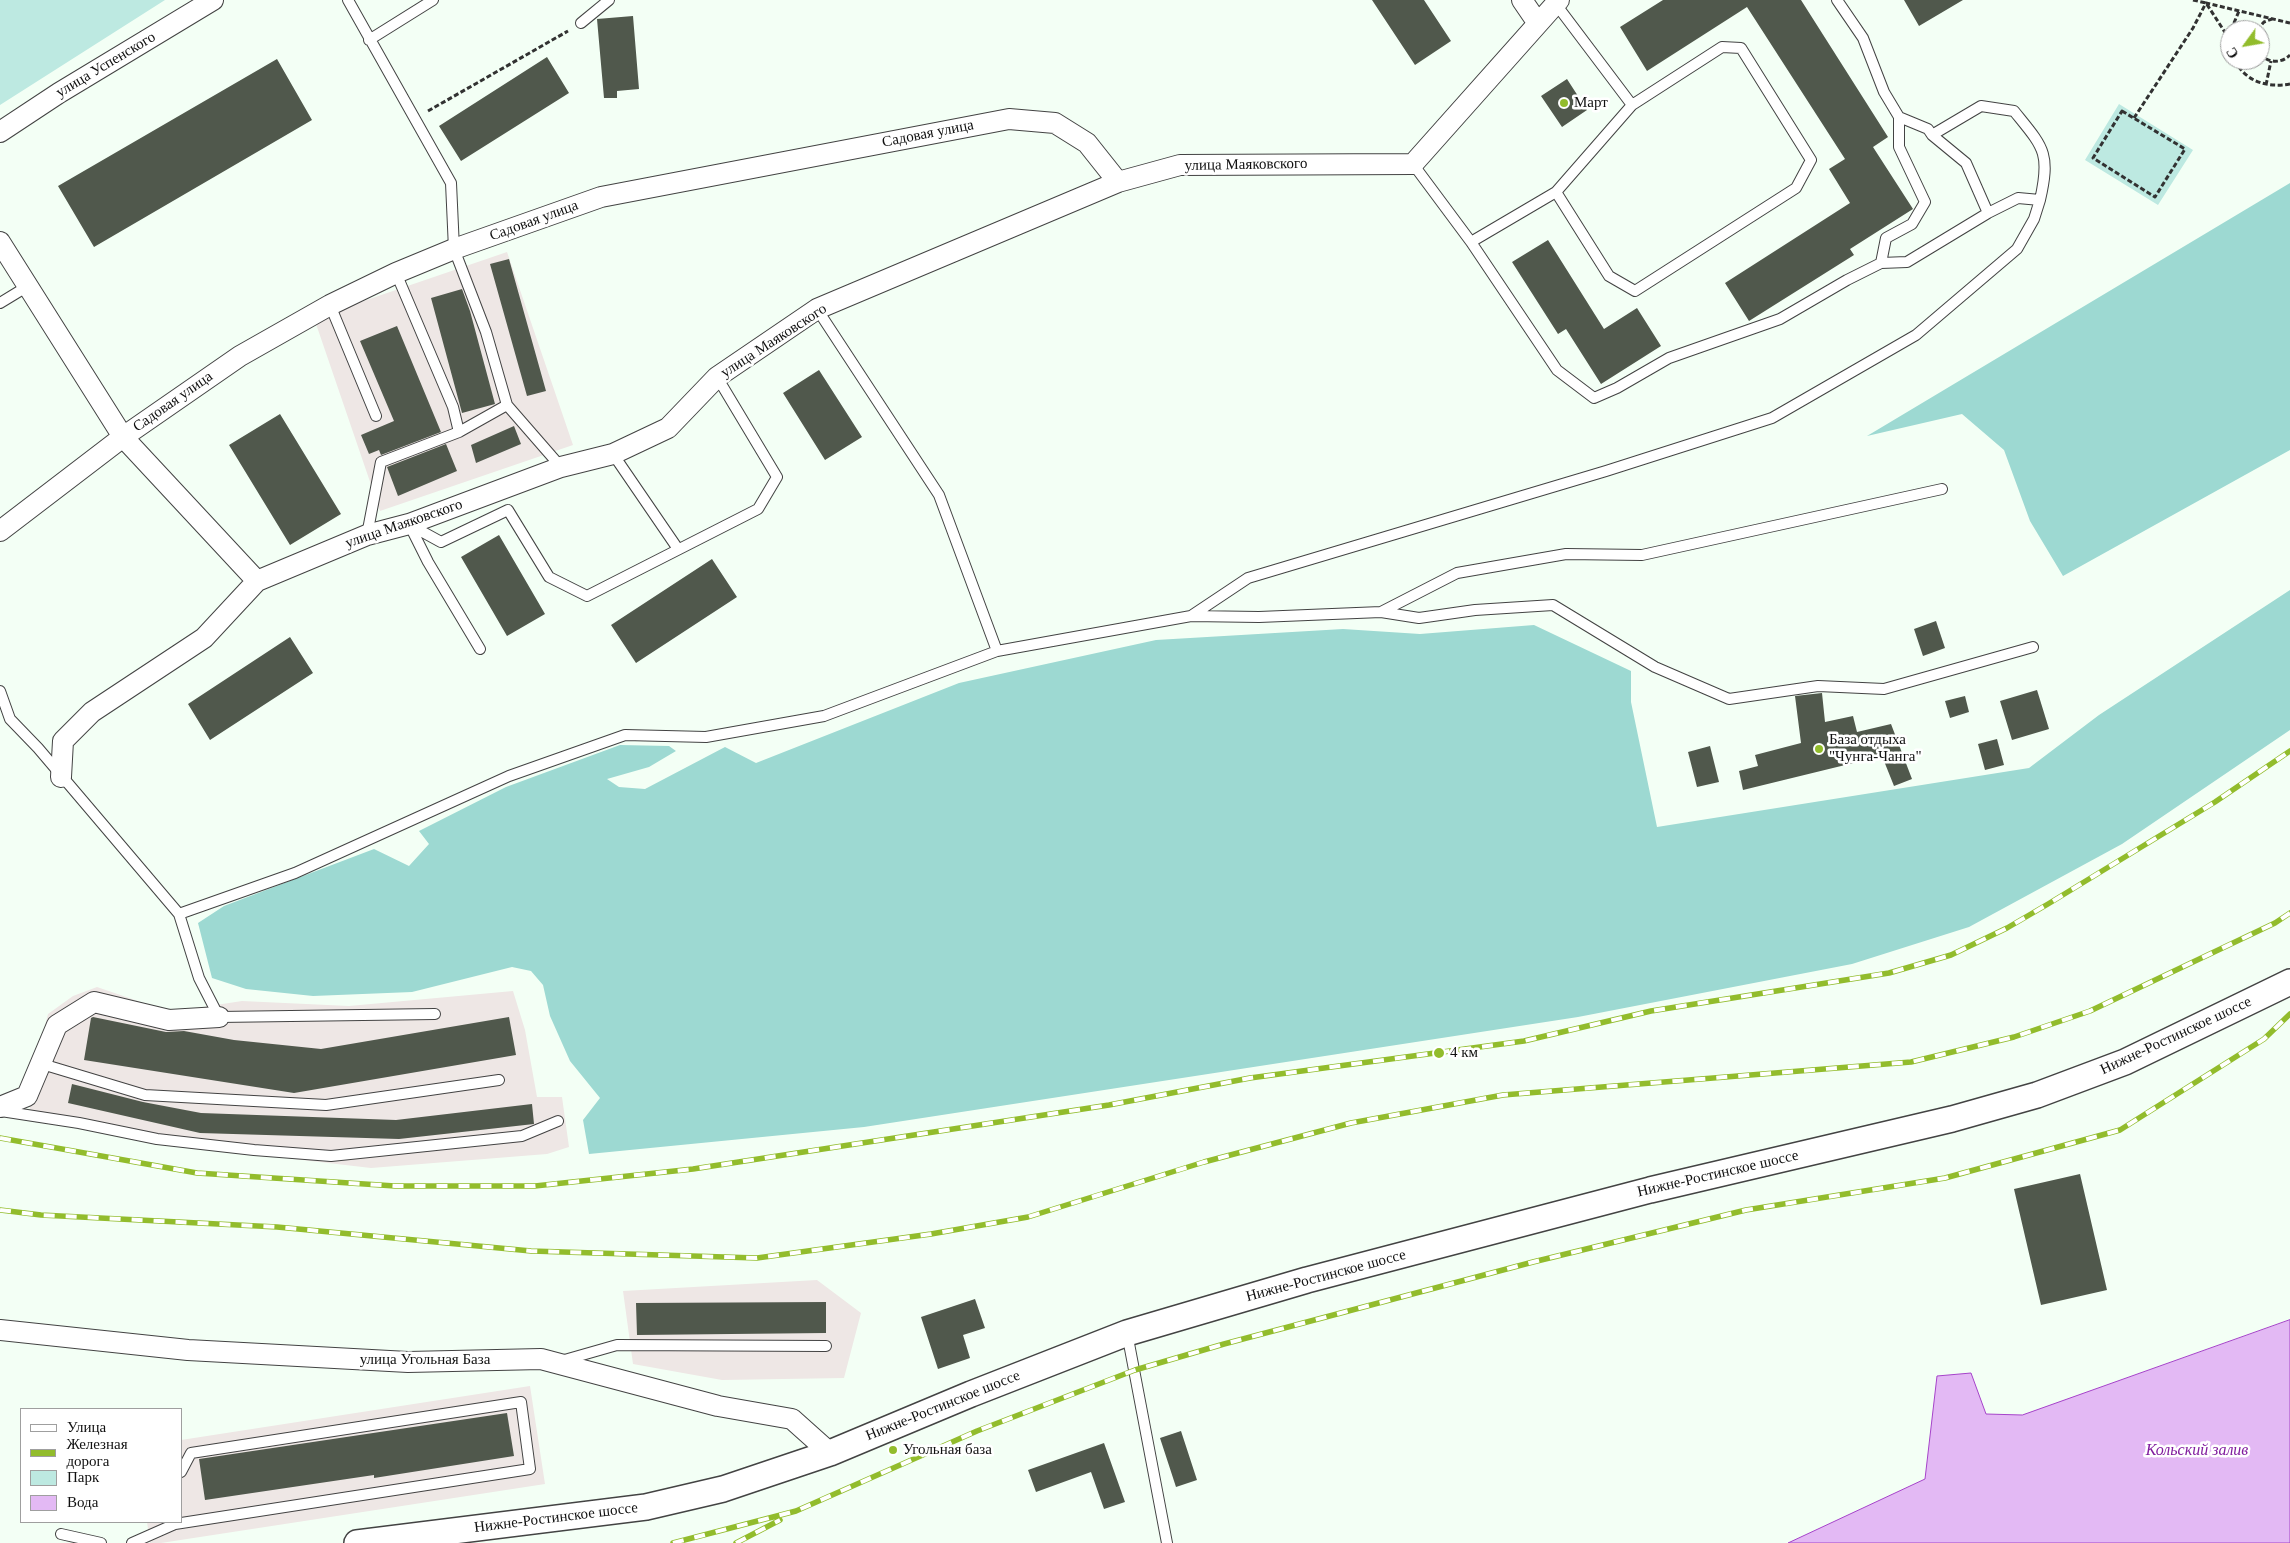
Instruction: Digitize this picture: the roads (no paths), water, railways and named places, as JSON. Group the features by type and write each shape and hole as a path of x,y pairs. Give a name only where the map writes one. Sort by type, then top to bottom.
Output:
{"street":[{"name":"улица Успенского","path":"0,132 59,93 213,0"},
{"path":"1522,0 1537,22"},
{"path":"1413,164 1537,22 1557,2"},
{"name":"Садовая улица","path":"0,531 123,437 240,356 330,305 396,273 454,249 601,197 1009,119 1055,123 1087,143 1118,182"},
{"name":"улица Маяковского","path":"61,777 63,740 92,712 204,638 257,581 367,535 409,524 562,467 612,454 668,428 718,377 817,309 1118,182 1180,165 1413,164"},
{"path":"0,242 123,437 257,581"},
{"name":"Нижне-Ростинское шоссе","path":"357,1543 646,1507 723,1489 830,1453 971,1394 1128,1333 1326,1275 1650,1190 1952,1119 2038,1094 2125,1062 2290,982"},
{"path":"0,1109 27,1096 57,1025 94,1002 169,1020 219,1018"},
{"name":"улица Угольная База","path":"0,1330 188,1350 408,1362 541,1359 718,1406 792,1419 830,1453"}],"lane":[{"path":"348,0 451,183 454,249 486,332 507,405 562,467"},
{"path":"370,40 432,0"},
{"path":"581,23 609,0"},
{"path":"1837,0 1863,38 1884,92 1899,117 1899,147 1925,202 1912,224 1886,238 1881,263"},
{"path":"1557,2 1632,105"},
{"path":"1471,242 1556,192 1632,105 1722,47 1741,48 1811,160 1796,188 1635,291 1609,276 1556,192"},
{"path":"1191,616 1248,578 1606,471 1772,418 1916,335 2017,248 2034,220 2046,176 2043,147 2014,111 1981,106 1932,135"},
{"path":"1899,117 1928,128 1932,135 1966,163 1988,213"},
{"path":"1413,164 1471,242 1558,370 1594,398 1617,388 1670,358 1780,319 1847,280 1881,263 1908,262 1988,213 2018,198 2040,200"},
{"path":"396,273 453,406 458,432"},
{"path":"0,303 28,286"},
{"path":"330,305 376,416"},
{"path":"817,309 939,495 997,652"},
{"path":"409,524 441,542 508,510 549,577 587,596 758,509 777,477 718,377"},
{"path":"367,535 381,462 458,432 507,405"},
{"path":"612,454 678,550"},
{"path":"1381,612 1457,572 1566,554 1642,555 1942,489"},
{"path":"409,524 428,562 480,648"},
{"path":"179,914 295,873 509,776 625,735 706,738 824,716 997,652 1191,616 1259,617 1381,612 1419,618 1475,610 1553,605 1655,667 1729,699 1818,686 1884,689 2033,647"},
{"path":"0,691 10,719 179,914 199,978 219,1018 435,1014"},
{"path":"42,1064 145,1095 326,1106 498,1080"},
{"path":"0,1109 157,1138 254,1150 331,1156 522,1136 558,1121"},
{"path":"1128,1333 1166,1543"},
{"path":"555,1363 617,1345 826,1346"},
{"path":"182,1470 191,1453 522,1402 530,1469 182,1523"},
{"path":"155,1532 160,1523"},
{"path":"132,1543 155,1532 181,1523"},
{"path":"61,1534 101,1543"}],"water":[{"name":"Кольский залив","path":"2290,1320 2290,1543 1788,1543 1925,1479 1937,1376 1971,1373 1986,1414 2022,1415"}],"railway":[{"path":"0,1138 197,1173 395,1186 535,1186 693,1169 1109,1105 1250,1078 1524,1041 1651,1011 1889,973 1951,955 2007,928 2048,904 2215,802 2290,751"},
{"path":"0,1210 41,1215 277,1227 531,1251 757,1258 931,1234 1028,1217 1204,1162 1351,1123 1503,1095 1911,1062 2014,1037 2090,1011 2275,923 2290,913"},
{"path":"673,1543 796,1511 977,1431 1135,1370 1224,1344 1533,1262 1746,1210 1945,1178 2120,1130 2264,1039 2290,1014"},
{"path":"736,1543 780,1520"}],"place":[{"name":"Март","path":"1564,103"},
{"name":"База отдыха \"Чунга-Чанга\"","path":"1819,749"},
{"name":"4 км","path":"1439,1053"},
{"name":"Угольная база","path":"893,1450"}]}
